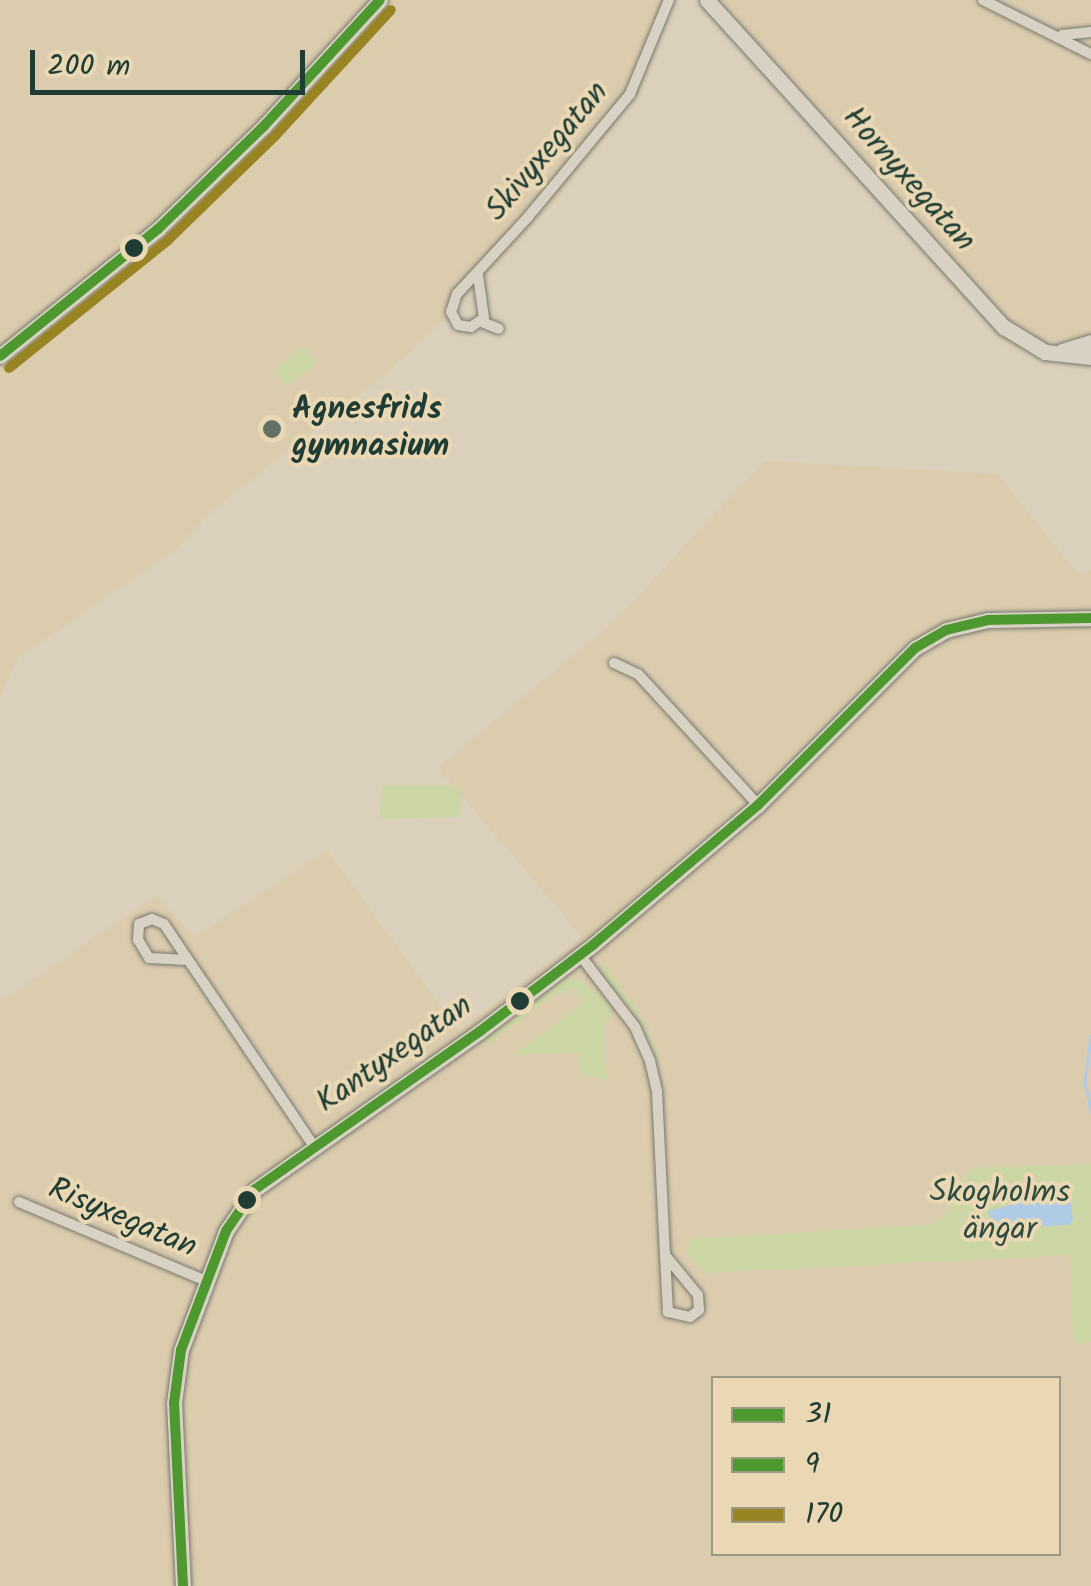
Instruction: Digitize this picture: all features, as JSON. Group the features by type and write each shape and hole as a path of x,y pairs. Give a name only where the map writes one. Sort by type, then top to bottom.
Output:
{"street":[{"path":"0,356 158,228 264,126 380,0"},
{"name":"Skivyxegatan","path":"499,329 482,322 458,325 451,312 457,294 622,106 669,0"},
{"name":"Hornyxegatan","path":"706,0 1004,328 1046,352 1089,348"},
{"path":"983,0 1091,54"},
{"path":"1056,34 1091,32"},
{"path":"478,274 485,307 482,322"},
{"name":"Kantyxegatan","path":"183,1586 174,1403 180,1350 206,1281 242,1204 272,1173 479,1032 580,955 758,805 900,660 929,639 988,620 1091,618"},
{"path":"614,663 638,674 758,805"},
{"path":"188,960 149,958 138,940 139,924 152,919 164,924 313,1145"},
{"path":"580,955 635,1027 650,1062 656,1091 668,1312 677,1317 696,1314 700,1305 698,1295 665,1255"},
{"name":"Risyxegatan","path":"19,1202 206,1281"}],"shaded area":[{"path":"0,0 678,0 668,15 640,92 547,210 444,320 389,371 210,513 177,549 18,658 0,696"},
{"path":"697,0 1091,0 1091,336 1063,343 1040,339 1020,351 999,337"},
{"path":"764,461 998,474 1078,574 1091,571 1091,1586 0,1586 0,1002 156,895 194,937 327,850 459,1031 582,937 438,768 616,619"}],"green space":[{"path":"302,346 317,362 286,387 274,370"},
{"path":"383,785 455,785 462,793 461,814 379,819"},
{"path":"603,962 642,1018 662,1064 634,1015 605,977 599,963"},
{"path":"576,977 613,1008 604,1026 607,1082 579,1073 578,1052 512,1055 583,1003 572,988 562,995 558,992 487,1045 484,1041 564,980"},
{"name":"Skogholms ängar","path":"1091,1164 1091,1342 1073,1343 1070,1255 707,1273 688,1256 689,1239 933,1224 944,1215 970,1168"}],"water":[{"path":"1058,1192 1071,1203 1073,1220 1068,1225 1005,1228 988,1211"}],"waterway":[{"path":"1091,1036 1085,1082 1091,1111"}],"transit line":[{"name":"9","path":"0,356 158,229 264,126 380,0"},
{"name":"170","path":"9,368 168,240 275,136 391,10"},
{"name":"31","path":"183,1586 174,1403 181,1350 226,1231 254,1190 479,1032 594,944 758,805 915,648 946,630 988,620 1091,618"}],"place":[{"name":"Agnesfrids gymnasium","path":"272,429"}]}
